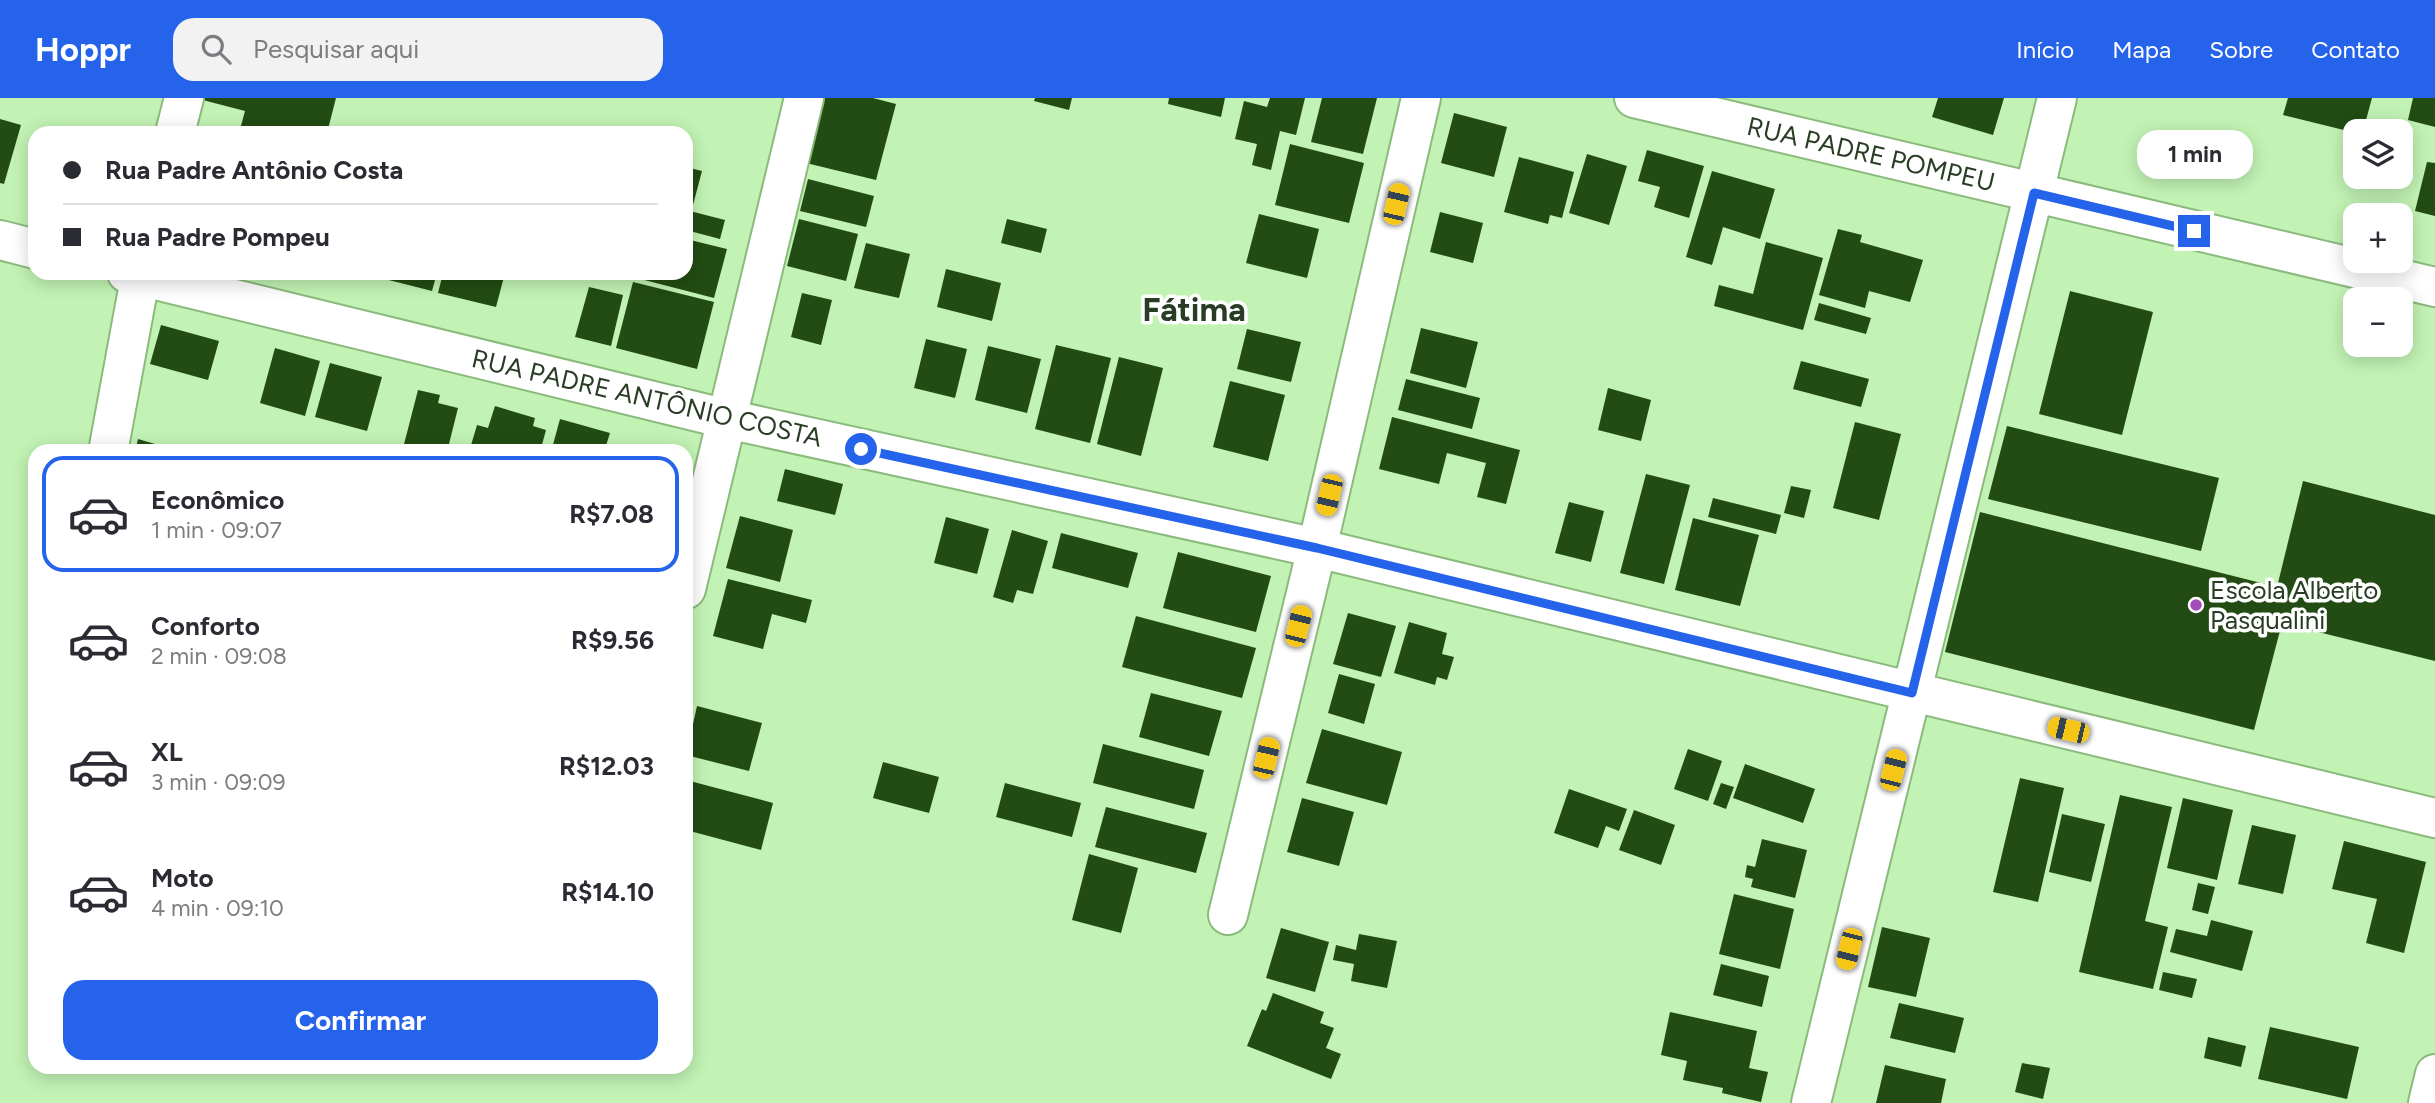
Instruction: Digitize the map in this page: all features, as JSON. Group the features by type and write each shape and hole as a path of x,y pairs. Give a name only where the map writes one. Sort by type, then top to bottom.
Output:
{"street":[{"path":"177,126 184,98"},
{"path":"693,560 804,98"},
{"path":"1228,915 1317,548 1421,98"},
{"name":"RUA PADRE POMPEU","path":"1634,98 2435,288"},
{"path":"1811,1103 2057,98"},
{"path":"0,240 28,247"},
{"path":"109,444 135,280"},
{"name":"RUA PADRE ANTÔNIO COSTA","path":"160,280 727,419 1317,548 2435,818"},
{"path":"2428,1103 2435,1074"}],"building":[{"path":"195,98 336,98 329,126 241,126 245,111"},
{"path":"823,98 873,98 896,104 876,180 806,163"},
{"path":"1035,98 1072,98 1069,110 1034,101"},
{"path":"1169,98 1225,98 1221,117 1168,104"},
{"path":"1270,98 1305,98 1296,135 1280,131 1271,170 1252,165 1257,144 1235,139 1244,101 1267,107"},
{"path":"1322,98 1377,98 1363,154 1311,142"},
{"path":"1938,98 2004,98 1993,135 1932,117"},
{"path":"2288,98 2372,98 2366,119 2343,119 2343,130 2283,115"},
{"path":"2413,98 2435,98 2435,127 2408,119"},
{"path":"1454,113 1507,127 1494,177 1441,163"},
{"path":"0,119 21,125 4,184 0,183"},
{"path":"1290,144 1364,163 1349,223 1275,205"},
{"path":"1647,150 1704,166 1689,218 1654,207 1660,187 1638,181"},
{"path":"1587,154 1627,166 1609,225 1569,213"},
{"path":"1519,157 1574,172 1562,218 1550,215 1548,224 1504,212"},
{"path":"2427,162 2435,163 2435,216 2415,211"},
{"path":"693,169 702,171 693,205"},
{"path":"1712,171 1775,189 1760,239 1723,227 1712,265 1686,257"},
{"path":"808,179 874,196 866,227 800,211"},
{"path":"693,212 725,220 720,239 693,232"},
{"path":"1440,212 1483,223 1473,263 1430,252"},
{"path":"1259,214 1319,229 1307,278 1246,263"},
{"path":"799,219 858,234 846,281 787,266"},
{"path":"1007,219 1047,229 1041,253 1001,243"},
{"path":"1838,229 1862,235 1860,242 1923,260 1910,302 1869,291 1865,308 1819,295"},
{"path":"693,241 727,249 714,298 644,280 693,280"},
{"path":"1766,242 1823,258 1803,330 1714,306 1719,285 1753,294"},
{"path":"866,243 910,254 899,298 854,288"},
{"path":"946,269 1001,283 992,321 937,307"},
{"path":"389,280 435,280 432,291"},
{"path":"441,280 503,280 496,307 438,293"},
{"path":"633,282 714,302 697,369 616,348"},
{"path":"589,287 623,295 611,346 575,337"},
{"path":"2070,291 2153,312 2122,435 2039,414"},
{"path":"802,293 832,300 821,345 791,337"},
{"path":"1819,303 1871,318 1866,334 1814,320"},
{"path":"161,325 219,341 208,380 150,364"},
{"path":"1421,328 1478,342 1466,388 1410,373"},
{"path":"1247,329 1301,342 1291,382 1237,369"},
{"path":"926,339 967,349 955,398 914,388"},
{"path":"1056,345 1111,358 1090,443 1035,429"},
{"path":"988,346 1041,359 1027,413 975,400"},
{"path":"275,348 320,361 305,416 260,403"},
{"path":"1119,357 1163,368 1141,456 1097,444"},
{"path":"1801,361 1869,379 1861,407 1793,389"},
{"path":"330,363 382,377 367,431 315,417"},
{"path":"1406,379 1480,398 1472,429 1398,410"},
{"path":"1230,381 1285,395 1268,461 1213,447"},
{"path":"1608,388 1651,400 1641,441 1598,430"},
{"path":"418,390 440,395 438,403 458,408 449,444 404,444"},
{"path":"495,406 535,418 533,426 546,430 542,444 471,444 477,425 488,428"},
{"path":"1392,417 1520,450 1506,504 1477,497 1486,463 1447,453 1439,484 1379,469"},
{"path":"560,419 610,433 607,444 553,444"},
{"path":"1855,422 1901,434 1879,520 1833,508"},
{"path":"2007,426 2219,478 2201,551 1988,499"},
{"path":"138,439 155,444 137,444"},
{"path":"785,469 843,484 835,515 777,501"},
{"path":"1646,474 1690,485 1664,584 1620,573"},
{"name":"Escola Alberto Pasqualini","path":"2303,481 2435,515 2435,661 2282,623 2254,730 1945,652 1980,512 2277,587"},
{"path":"1791,486 1811,490 1804,518 1784,513"},
{"path":"1713,498 1781,515 1776,534 1708,517"},
{"path":"1569,502 1604,511 1591,562 1555,553"},
{"path":"740,516 793,530 780,582 726,568"},
{"path":"946,517 989,529 977,574 934,563"},
{"path":"1693,518 1759,535 1740,606 1675,590"},
{"path":"1012,530 1048,541 1033,594 1017,590 1013,603 993,597"},
{"path":"1061,533 1138,553 1128,588 1052,568"},
{"path":"1178,552 1271,576 1256,632 1163,608"},
{"path":"728,579 812,600 806,623 772,614 763,649 713,636"},
{"path":"1348,613 1396,626 1381,677 1333,664"},
{"path":"1136,616 1256,648 1242,698 1122,667"},
{"path":"1409,622 1447,633 1442,654 1454,657 1447,680 1437,677 1435,685 1394,673"},
{"path":"1339,674 1375,684 1364,724 1328,713"},
{"path":"1151,693 1222,711 1209,756 1139,737"},
{"path":"697,706 762,723 749,771 693,757 693,724"},
{"path":"1322,729 1402,752 1387,805 1306,783"},
{"path":"1103,744 1204,770 1194,809 1093,783"},
{"path":"1688,749 1722,761 1708,801 1674,789"},
{"path":"883,762 939,777 929,813 873,798"},
{"path":"1745,764 1815,789 1803,823 1733,798"},
{"path":"2020,778 2064,788 2038,902 1993,892"},
{"path":"693,782 773,803 761,850 693,832"},
{"path":"1005,783 1081,803 1072,837 996,817"},
{"path":"1721,783 1734,787 1726,809 1713,804"},
{"path":"1569,789 1627,809 1619,831 1606,826 1598,848 1554,833"},
{"path":"2120,795 2172,807 2145,921 2168,927 2153,989 2079,972"},
{"path":"1302,798 1354,812 1339,866 1287,852"},
{"path":"2183,798 2233,810 2217,880 2167,868"},
{"path":"1106,807 1207,833 1196,873 1095,847"},
{"path":"1634,810 1675,825 1661,865 1619,850"},
{"path":"2062,814 2105,824 2091,882 2049,872"},
{"path":"2252,825 2296,835 2283,894 2238,884"},
{"path":"1762,839 1807,850 1795,898 1751,887 1753,879 1745,877 1747,865 1755,867"},
{"path":"2344,841 2426,862 2404,953 2366,943 2377,899 2332,889"},
{"path":"1089,854 1138,868 1121,933 1072,920"},
{"path":"2198,883 2215,887 2208,914 2192,910"},
{"path":"1734,894 1794,909 1780,969 1719,954"},
{"path":"2211,920 2253,931 2242,971 2170,952 2176,929 2207,936"},
{"path":"1882,927 1930,938 1916,997 1868,987"},
{"path":"1281,928 1329,942 1315,992 1266,978"},
{"path":"1359,934 1397,941 1387,988 1351,981 1354,964 1333,960 1336,945 1356,950"},
{"path":"1721,964 1769,976 1762,1007 1713,995"},
{"path":"2163,972 2197,979 2192,998 2159,990"},
{"path":"1273,993 1324,1012 1320,1023 1334,1028 1326,1048 1341,1054 1331,1079 1247,1046 1262,1009 1266,1011"},
{"path":"1899,1003 1964,1018 1955,1053 1890,1038"},
{"path":"1670,1012 1757,1031 1749,1068 1768,1072 1761,1102 1722,1093 1723,1088 1683,1080 1687,1061 1661,1055"},
{"path":"2270,1027 2359,1047 2347,1099 2258,1079"},
{"path":"2208,1037 2246,1046 2241,1067 2204,1058"},
{"path":"2022,1063 2050,1068 2043,1099 2015,1092"},
{"path":"1885,1065 1946,1079 1941,1103 1876,1103"}],"place":[{"name":"Escola Alberto Pasqualini","path":"2196,605"}],"district":[{"name":"Fátima","path":"1194,309"}],"route":[{"path":"861,449 1317,548 1912,693 2034,193 2194,231"}]}
